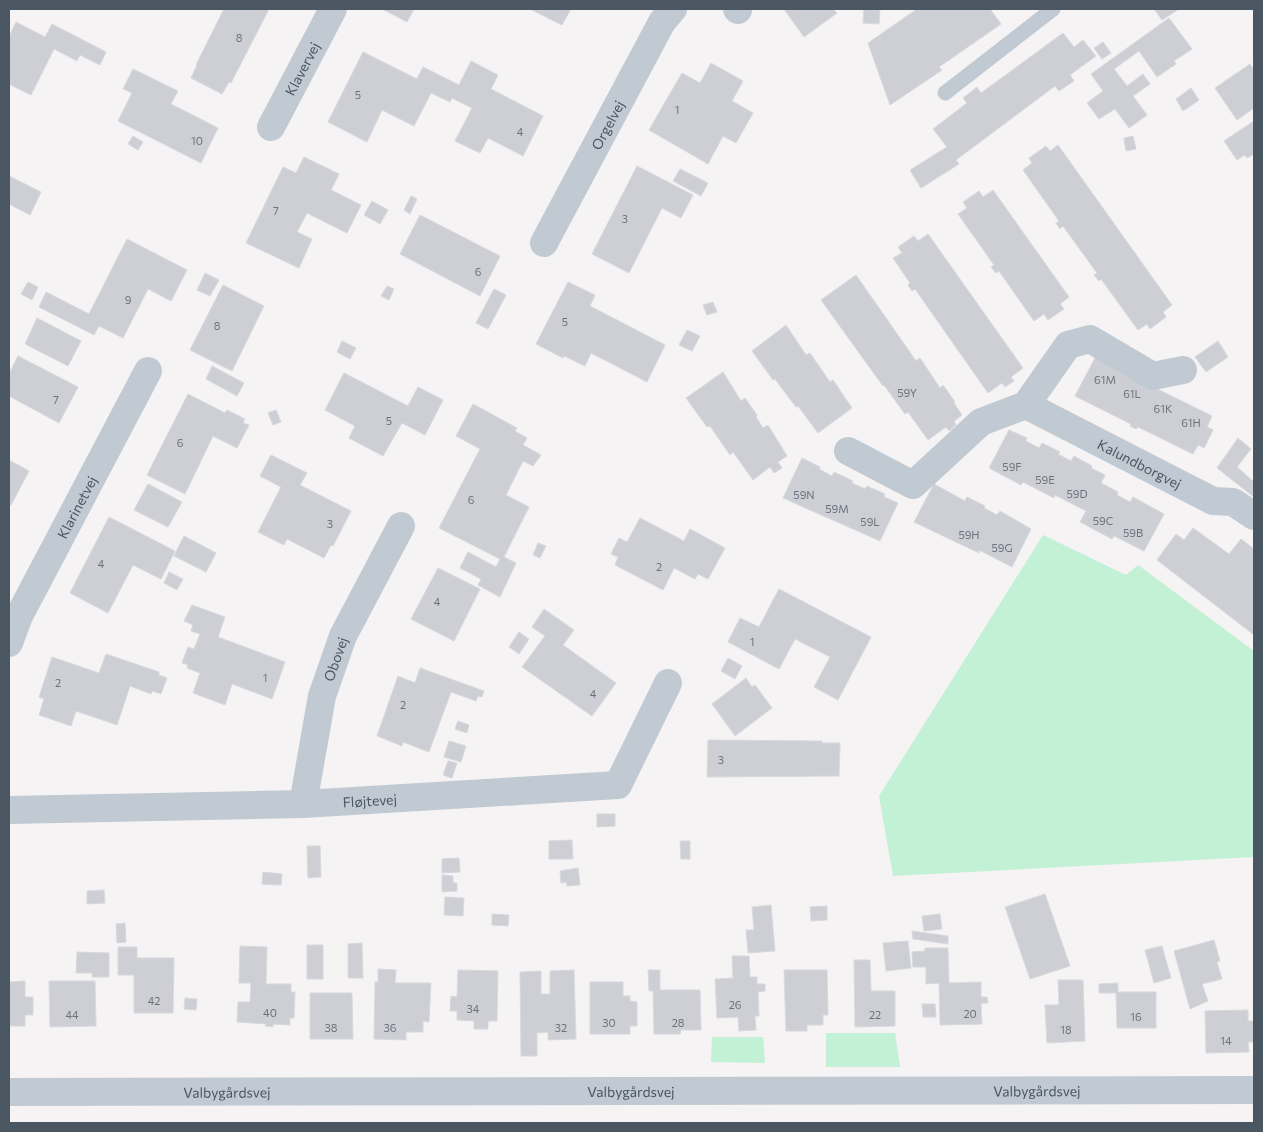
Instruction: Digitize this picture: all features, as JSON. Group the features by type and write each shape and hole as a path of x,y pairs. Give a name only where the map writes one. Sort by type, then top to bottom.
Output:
{"street":[{"name":"Klavervej","path":"271,127 333,9"},
{"name":"Orgelvej","path":"544,243 662,22 672,9"},
{"path":"848,451 913,486 981,422 1026,405 1068,345 1090,339 1153,376 1183,370"},
{"name":"Klarinetvej","path":"9,643 19,616 148,371"},
{"name":"Kalundborgvej","path":"1026,405 1213,501 1233,502 1254,516"},
{"name":"Obovej","path":"303,804 325,687 343,636 401,526"},
{"name":"Fløjtevej","path":"9,810 303,804 618,785 668,683"},
{"name":"Valbygårdsvej","path":"9,1092 1254,1090"}],"lane":[{"path":"945,93 1053,9"}],"green space":[{"path":"1043,535 1126,575 1138,565 1254,651 1254,857 893,876 879,796"},
{"path":"826,1033 895,1033 900,1067 826,1067"},
{"path":"712,1037 763,1037 765,1063 711,1062"}],"building":[{"path":"224,9 269,9 231,83 229,82 222,94 191,78"},
{"path":"382,9 414,9 407,22"},
{"path":"530,9 571,9 562,25"},
{"path":"784,9 833,9 837,13 804,37"},
{"path":"864,9 880,9 879,24 863,23"},
{"path":"917,9 990,9 1001,24 939,67 942,70 890,105 868,43"},
{"path":"1154,9 1179,9 1162,20"},
{"path":"1169,18 1192,49 1174,61 1176,64 1157,77 1139,51 1114,69 1127,86 1143,74 1150,84 1133,96 1147,115 1129,128 1115,109 1099,119 1087,103 1103,91 1091,74"},
{"path":"16,22 45,37 52,24 106,52 100,65 80,55 77,61 54,49 31,95 9,84 9,37"},
{"path":"1063,33 1074,47 1083,40 1096,56 1070,75 1074,81 1059,91 1055,86 956,160 959,164 921,188 910,170 947,147 933,129 967,103 963,98 977,87 981,93"},
{"path":"1103,42 1111,53 1102,59 1094,48"},
{"path":"363,52 417,79 423,67 459,85 471,61 498,75 491,89 543,116 523,156 488,138 480,153 455,141 472,108 452,98 450,102 431,93 414,126 382,110 367,142 328,122"},
{"path":"711,63 743,81 732,101 753,113 736,143 723,136 708,164 649,130 682,73 700,83"},
{"path":"1250,64 1254,70 1254,108 1237,120 1215,88"},
{"path":"133,69 178,91 171,104 218,128 201,163 118,121 132,93 123,89"},
{"path":"1191,88 1199,100 1183,111 1176,99"},
{"path":"1254,121 1254,154 1247,158 1245,155 1237,160 1224,141"},
{"path":"133,136 143,142 138,150 128,144"},
{"path":"1133,136 1136,149 1126,151 1124,138"},
{"path":"1058,145 1172,305 1163,312 1166,317 1150,329 1147,324 1138,330 1101,279 1099,281 1094,275 1097,273 1063,226 1060,229 1056,223 1059,221 1023,170 1032,163 1029,158 1046,146 1050,151"},
{"path":"304,157 339,174 331,190 361,205 347,233 307,213 297,232 312,239 299,268 246,243 283,167 296,173"},
{"path":"637,166 693,195 681,218 662,208 629,273 592,254"},
{"path":"680,169 708,183 701,196 673,181"},
{"path":"9,176 41,192 30,215 9,204"},
{"path":"993,190 1069,297 1060,304 1064,309 1048,320 1044,314 1034,321 999,271 996,273 991,267 994,265 958,214 967,208 963,202 979,191 983,197"},
{"path":"411,196 417,199 410,214 404,210"},
{"path":"372,201 388,210 380,224 364,215"},
{"path":"420,215 500,256 480,296 400,254"},
{"path":"928,234 1023,368 1011,377 1014,381 1005,387 1002,383 988,393 915,289 912,291 908,285 910,283 893,258 902,253 898,247 914,236 918,241"},
{"path":"127,239 187,270 171,301 148,289 123,338 99,326 94,335 39,307 46,292 89,314"},
{"path":"205,273 219,280 210,296 197,290"},
{"path":"856,275 916,361 920,358 940,388 943,385 955,402 962,415 954,421 956,425 949,431 946,427 928,440 908,412 905,414 883,386 821,300"},
{"path":"28,282 38,287 32,300 21,294"},
{"path":"568,282 595,295 590,306 665,345 647,382 591,353 585,366 564,356 563,358 536,344"},
{"path":"223,285 264,306 232,371 190,350"},
{"path":"387,286 394,289 389,300 381,296"},
{"path":"494,289 506,295 488,329 476,323"},
{"path":"713,302 717,312 707,315 703,305"},
{"path":"37,318 81,341 68,366 25,344"},
{"path":"786,325 806,355 810,353 830,382 833,380 852,408 818,433 798,406 796,407 775,379 773,380 752,351"},
{"path":"687,330 700,336 692,351 679,345"},
{"path":"342,341 356,348 350,359 337,352"},
{"path":"1218,341 1228,357 1206,372 1195,357"},
{"path":"18,356 78,387 59,423 9,396 9,374"},
{"path":"1095,358 1212,416 1207,427 1213,430 1204,448 1198,445 1193,454 1138,427 1136,429 1130,426 1131,424 1075,396"},
{"path":"212,366 244,383 237,396 206,379"},
{"path":"723,372 741,401 745,398 757,415 756,417 763,428 768,425 787,456 778,462 782,468 774,473 770,467 753,480 733,452 730,455 710,426 707,427 686,398"},
{"path":"344,373 408,406 418,387 443,400 425,435 402,423 383,456 349,438 355,426 325,410"},
{"path":"188,394 225,413 227,410 245,419 243,423 249,425 237,448 213,436 185,494 147,475"},
{"path":"473,404 517,428 515,431 527,438 523,445 541,455 533,466 523,461 506,495 529,507 504,557 516,563 500,597 478,585 481,579 460,568 468,552 496,567 500,559 439,528 480,449 456,436"},
{"path":"276,410 281,422 273,425 268,413"},
{"path":"1009,430 1027,438 1026,441 1039,448 1042,443 1060,452 1058,454 1071,461 1074,456 1105,475 1101,483 1118,492 1117,495 1130,502 1133,497 1164,514 1144,551 1114,536 1112,539 1080,522 1086,511 1055,495 1054,498 1023,482 1021,485 989,468"},
{"path":"1238,438 1251,449 1237,467 1254,482 1254,497 1217,468"},
{"path":"271,455 307,473 300,485 351,511 333,546 331,545 324,558 287,539 284,545 258,532 281,487 260,476"},
{"path":"802,458 820,467 819,469 832,476 834,472 865,489 867,486 885,494 884,497 898,503 880,541 783,498"},
{"path":"9,460 29,471 11,505 9,504"},
{"path":"148,484 182,502 168,527 134,510"},
{"path":"934,484 965,501 967,497 985,506 984,508 997,515 1000,511 1031,529 1012,567 979,550 979,553 914,522"},
{"path":"109,517 175,551 161,579 133,565 108,613 70,593"},
{"path":"640,518 684,541 690,529 725,548 708,579 698,574 695,579 674,568 663,590 615,565 618,557 611,554 619,538 627,542"},
{"path":"1193,528 1229,554 1241,539 1254,549 1254,635 1157,560 1176,534 1184,540"},
{"path":"184,536 216,553 206,572 174,556"},
{"path":"538,543 546,546 540,558 533,555"},
{"path":"438,568 480,589 454,641 411,619"},
{"path":"169,572 183,579 177,590 164,583"},
{"path":"779,589 871,637 838,700 814,687 830,657 795,639 779,669 728,642 740,618 759,627"},
{"path":"192,605 225,617 218,637 285,662 272,699 232,684 225,705 193,693 200,673 187,668 188,665 182,663 188,647 194,649 200,634 191,631 193,625 184,621"},
{"path":"544,609 574,630 563,645 616,683 592,716 522,667 545,636 532,627"},
{"path":"519,632 529,639 519,654 509,647"},
{"path":"106,654 159,672 159,675 167,678 161,694 152,691 151,694 130,686 117,725 76,711 71,726 39,715 44,699 39,697 52,657 99,673"},
{"path":"728,658 742,666 735,679 721,671"},
{"path":"420,668 484,691 482,697 478,696 476,701 451,692 429,752 403,742 402,746 377,736 398,676 415,683"},
{"path":"746,678 752,687 755,685 772,708 735,736 712,704"},
{"path":"458,721 469,725 467,733 455,729"},
{"path":"708,740 822,741 822,743 840,743 839,776 707,777"},
{"path":"449,741 466,746 461,762 444,757"},
{"path":"448,761 457,763 452,778 443,775"},
{"path":"597,814 615,814 615,826 597,827"},
{"path":"572,840 573,859 549,859 549,841"},
{"path":"680,841 690,841 690,859 681,859"},
{"path":"307,846 320,846 321,877 308,878"},
{"path":"459,858 460,872 442,873 442,859"},
{"path":"578,868 580,885 567,886 566,882 561,883 560,871"},
{"path":"263,872 282,874 281,885 262,884"},
{"path":"442,875 453,876 453,883 457,883 457,891 442,892"},
{"path":"104,890 105,903 87,904 87,891"},
{"path":"1045,894 1070,966 1030,979 1005,907"},
{"path":"445,897 464,898 463,916 444,915"},
{"path":"771,905 775,951 748,953 746,930 754,930 752,907"},
{"path":"827,906 827,920 811,921 810,907"},
{"path":"492,914 509,915 508,926 492,925"},
{"path":"940,914 942,929 924,931 922,916"},
{"path":"125,923 126,942 117,943 116,924"},
{"path":"912,931 948,936 948,944 913,939"},
{"path":"1214,940 1220,961 1217,962 1222,979 1202,984 1208,1001 1190,1009 1174,951"},
{"path":"908,941 911,968 886,971 883,943"},
{"path":"362,943 363,978 348,978 348,944"},
{"path":"307,945 323,945 323,979 307,979"},
{"path":"240,946 267,947 266,984 291,984 291,992 295,992 294,1018 290,1018 290,1025 273,1024 273,1027 265,1026 266,1024 237,1022 238,1002 250,1002 251,983 239,983"},
{"path":"1162,946 1171,978 1154,983 1145,950"},
{"path":"118,947 137,947 137,958 174,958 173,1013 134,1013 134,975 118,975"},
{"path":"925,948 948,948 949,983 981,982 981,997 987,997 988,1003 981,1003 982,1024 940,1025 939,983 926,984 926,967 913,967 912,952 925,951"},
{"path":"77,952 109,953 109,977 92,977 92,973 76,973"},
{"path":"732,956 749,956 750,977 757,977 757,984 765,984 765,991 758,992 759,1016 755,1016 756,1030 739,1031 738,1017 717,1018 715,979 733,978"},
{"path":"854,960 870,960 871,991 895,991 895,1026 855,1027"},
{"path":"378,969 396,970 395,983 431,983 429,1022 423,1021 423,1032 406,1032 406,1040 374,1039 375,982 378,982"},
{"path":"458,970 498,971 497,1021 488,1021 488,1029 474,1029 474,1021 457,1020 457,1011 450,1011 451,996 457,997"},
{"path":"574,970 576,1039 548,1040 548,1032 537,1033 537,1056 521,1056 520,972 541,971 541,994 550,994 550,971"},
{"path":"648,970 660,970 660,990 700,990 701,1030 681,1030 680,1034 654,1034 653,991 649,991"},
{"path":"784,970 827,970 828,1015 823,1015 823,1025 807,1025 807,1031 786,1031"},
{"path":"1058,980 1083,980 1085,1041 1047,1043 1045,1005 1059,1005"},
{"path":"25,981 25,997 33,997 33,1015 25,1015 25,1026 9,1026 9,982"},
{"path":"49,981 95,981 96,1026 50,1027"},
{"path":"590,982 623,982 623,996 630,996 630,1001 637,1002 637,1026 630,1026 630,1034 590,1034"},
{"path":"1118,983 1118,992 1156,992 1156,1028 1117,1028 1116,993 1099,993 1099,984"},
{"path":"310,993 352,993 353,1039 310,1039"},
{"path":"185,998 197,999 196,1010 184,1009"},
{"path":"922,1004 935,1004 936,1017 923,1017"},
{"path":"1248,1010 1248,1021 1254,1021 1254,1042 1248,1042 1249,1052 1206,1053 1205,1011"}]}
